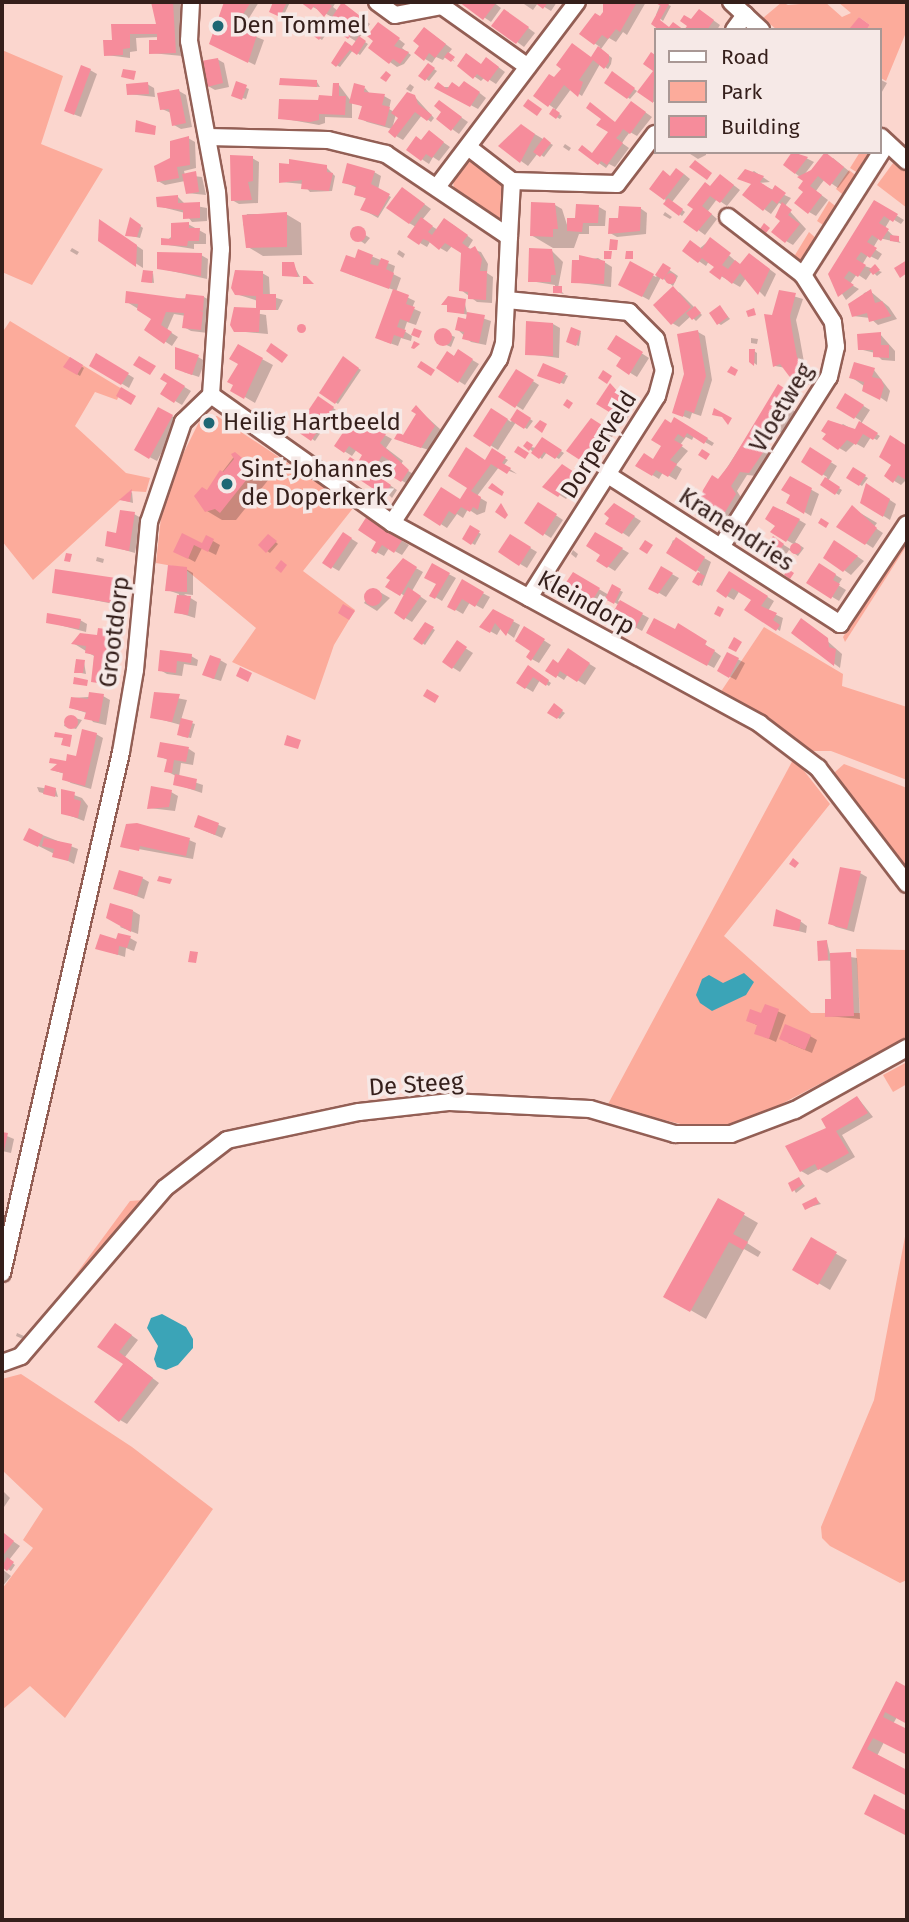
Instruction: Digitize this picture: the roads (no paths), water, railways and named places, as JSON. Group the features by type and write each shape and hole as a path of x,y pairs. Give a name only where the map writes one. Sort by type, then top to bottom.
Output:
{"street":[{"path":"191,2 189,41 209,137 221,249 211,395"},
{"path":"437,187 577,2"},
{"path":"730,2 759,28"},
{"path":"380,3 395,15 444,4 528,67"},
{"path":"735,28 745,15"},
{"path":"468,147 512,181 617,184 654,135"},
{"path":"209,137 328,140 363,146 386,154 509,237"},
{"path":"883,139 907,161"},
{"path":"803,275 874,154"},
{"path":"392,523 499,359 507,300 512,181"},
{"name":"Vloetweg","path":"721,547 833,367 833,322 803,275 728,217"},
{"name":"Dorperveld","path":"507,300 610,306 629,312 656,339 664,370 657,396 529,598"},
{"name":"Kleindorp","path":"211,395 392,523 760,724 805,756 907,884"},
{"name":"Grootdorp","path":"2,1273 121,752 135,670 149,522 183,422 211,395"},
{"name":"Kranendries","path":"608,475 840,624 907,524"},
{"name":"De Steeg","path":"2,1363 21,1356 165,1188 227,1140 359,1112 450,1102 590,1109 675,1133 731,1134 795,1110 907,1048"}],"water":[{"path":"744,973 754,982 746,995 712,1011 700,1003 696,995 702,979 709,975 723,983"},
{"path":"162,1314 186,1327 193,1339 193,1348 178,1365 166,1370 157,1367 154,1359 158,1346 147,1328 151,1318"}],"place":[{"name":"Den Tommel","path":"218,26"},
{"name":"Heilig Hartbeeld","path":"209,423"},
{"name":"Sint-Johannes de Doperkerk","path":"227,484"}]}
